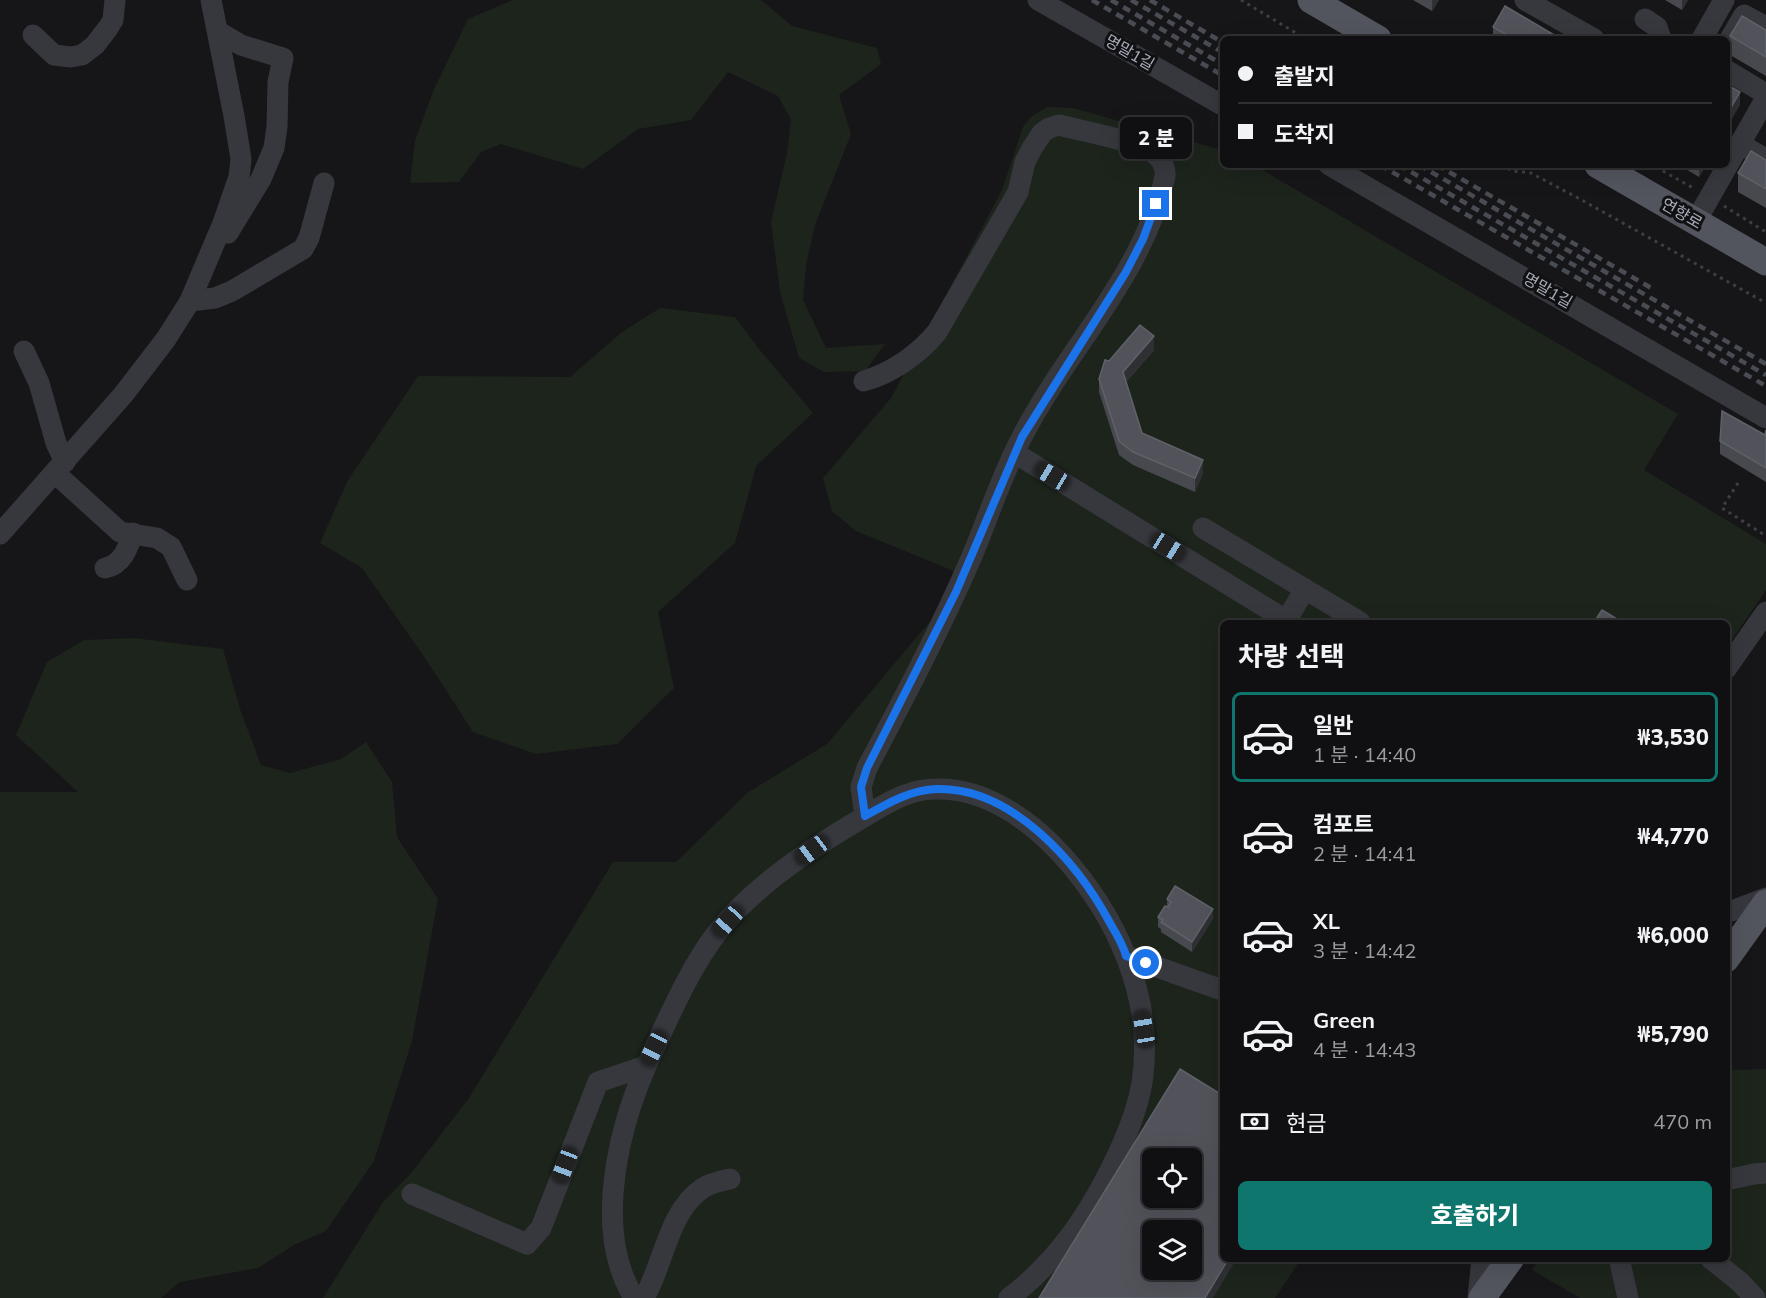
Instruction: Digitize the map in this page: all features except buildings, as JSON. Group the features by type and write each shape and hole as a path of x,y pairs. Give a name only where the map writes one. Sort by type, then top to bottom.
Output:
{"main road":[{"path":"1313,1 1373,36"},
{"name":"연향로","path":"1610,168 1626,172 1696,221 1766,262"},
{"path":"1730,953 1766,903"},
{"path":"1482,1298 1508,1262"}],"street":[{"path":"33,35 54,55 71,57 82,55 95,45 113,20 115,0"},
{"path":"0,534 123,395 166,339 190,301 215,242 239,177 241,159 219,32 211,0"},
{"name":"명말1길","path":"1038,0 1220,104"},
{"path":"1525,0 1588,36"},
{"path":"1704,36 1724,0"},
{"path":"1730,39 1744,15 1766,27"},
{"path":"1645,19 1657,27 1660,36"},
{"path":"215,242 222,239 236,221 261,179 274,148 278,82 283,58 241,45 219,32"},
{"path":"1730,72 1766,94"},
{"path":"1730,162 1740,144 1759,128 1766,98"},
{"path":"864,381 878,377 923,348 937,332 1018,192 1025,162 1042,133 1049,128 1059,126 1133,144 1154,153 1166,169 1143,239 1090,330 1032,418 956,592 867,768 861,787 865,816"},
{"path":"1740,144 1766,159"},
{"name":"명말1길","path":"1334,168 1766,418"},
{"path":"1696,221 1726,168"},
{"path":"190,301 215,298 232,291 303,249 309,238 324,183"},
{"path":"24,351 39,383 60,467 120,532 156,538 171,547 187,580"},
{"path":"1015,453 1285,620"},
{"path":"1203,528 1357,620"},
{"path":"105,568 111,567 123,556 133,533"},
{"path":"1289,620 1305,589"},
{"path":"1730,663 1766,612"},
{"path":"634,1298 618,1263 615,1238 613,1199 620,1141 630,1105 646,1065 699,960 736,912 763,887 812,850 865,816 904,795 938,789 979,795 1015,815 1053,845 1097,898 1126,956 1137,992 1144,1038 1142,1084 1131,1122 1112,1168 1094,1202 1075,1230 1043,1270 1010,1298"},
{"path":"1730,912 1766,898"},
{"path":"1126,956 1220,989"},
{"path":"412,1194 527,1244 541,1228 598,1082 646,1065"},
{"path":"1730,1179 1766,1173"},
{"path":"644,1298 686,1205 707,1186 730,1179"},
{"path":"1478,1298 1482,1262"},
{"path":"1619,1262 1628,1298"},
{"path":"1715,1262 1740,1282 1755,1298"}],"path":[{"path":"1241,0 1301,36"},
{"path":"1506,168 1531,173 1766,303"},
{"path":"1738,483 1722,508 1766,536"}],"shaded area":[{"path":"513,0 761,0 792,26 877,48 881,64 839,95 851,134 815,225 806,265 803,300 826,348 885,344 865,371 824,372 799,358 780,292 771,222 787,153 791,119 778,96 728,72 691,120 638,129 583,169 501,144 481,152 459,182 410,183 415,141 434,89 468,19"},
{"path":"1047,107 1073,108 1220,149 1220,168 1259,168 1678,414 1644,470 1766,544 1766,590 1730,643 1730,620 1220,620 1220,1262 1299,1262 1275,1298 323,1298 383,1202 412,1172 469,1098 613,862 676,862 747,793 827,744 947,601 956,572 856,531 832,511 823,478 891,398 1002,190 1023,127 1032,116"},
{"path":"660,308 735,317 813,413 756,466 735,543 658,612 674,688 617,744 536,754 473,732 362,568 320,543 348,480 418,376 570,377 622,332"},
{"path":"134,638 223,649 241,712 261,765 290,773 341,759 366,742 392,782 397,837 438,899 412,1041 374,1161 326,1231 294,1245 258,1268 180,1282 161,1298 0,1298 0,792 78,792 16,735 47,662 84,640"},
{"path":"1766,1069 1766,1298 1580,1298 1532,1270 1538,1262 1730,1262 1730,1070"}],"railway":[{"path":"1092,0 1220,74"},
{"path":"1111,0 1220,63"},
{"path":"1131,0 1220,51"},
{"path":"1150,0 1220,41"},
{"path":"1385,168 1766,386"},
{"path":"1404,168 1766,375"},
{"path":"1424,168 1766,364"},
{"path":"1442,168 1653,289"}],"route":[{"path":"1146,963 1126,956 1097,898 1075,869 1053,845 1015,815 979,795 938,789 904,795 865,816 861,787 867,768 956,592 1022,437 1044,398 1126,272 1143,239 1156,204"}]}
